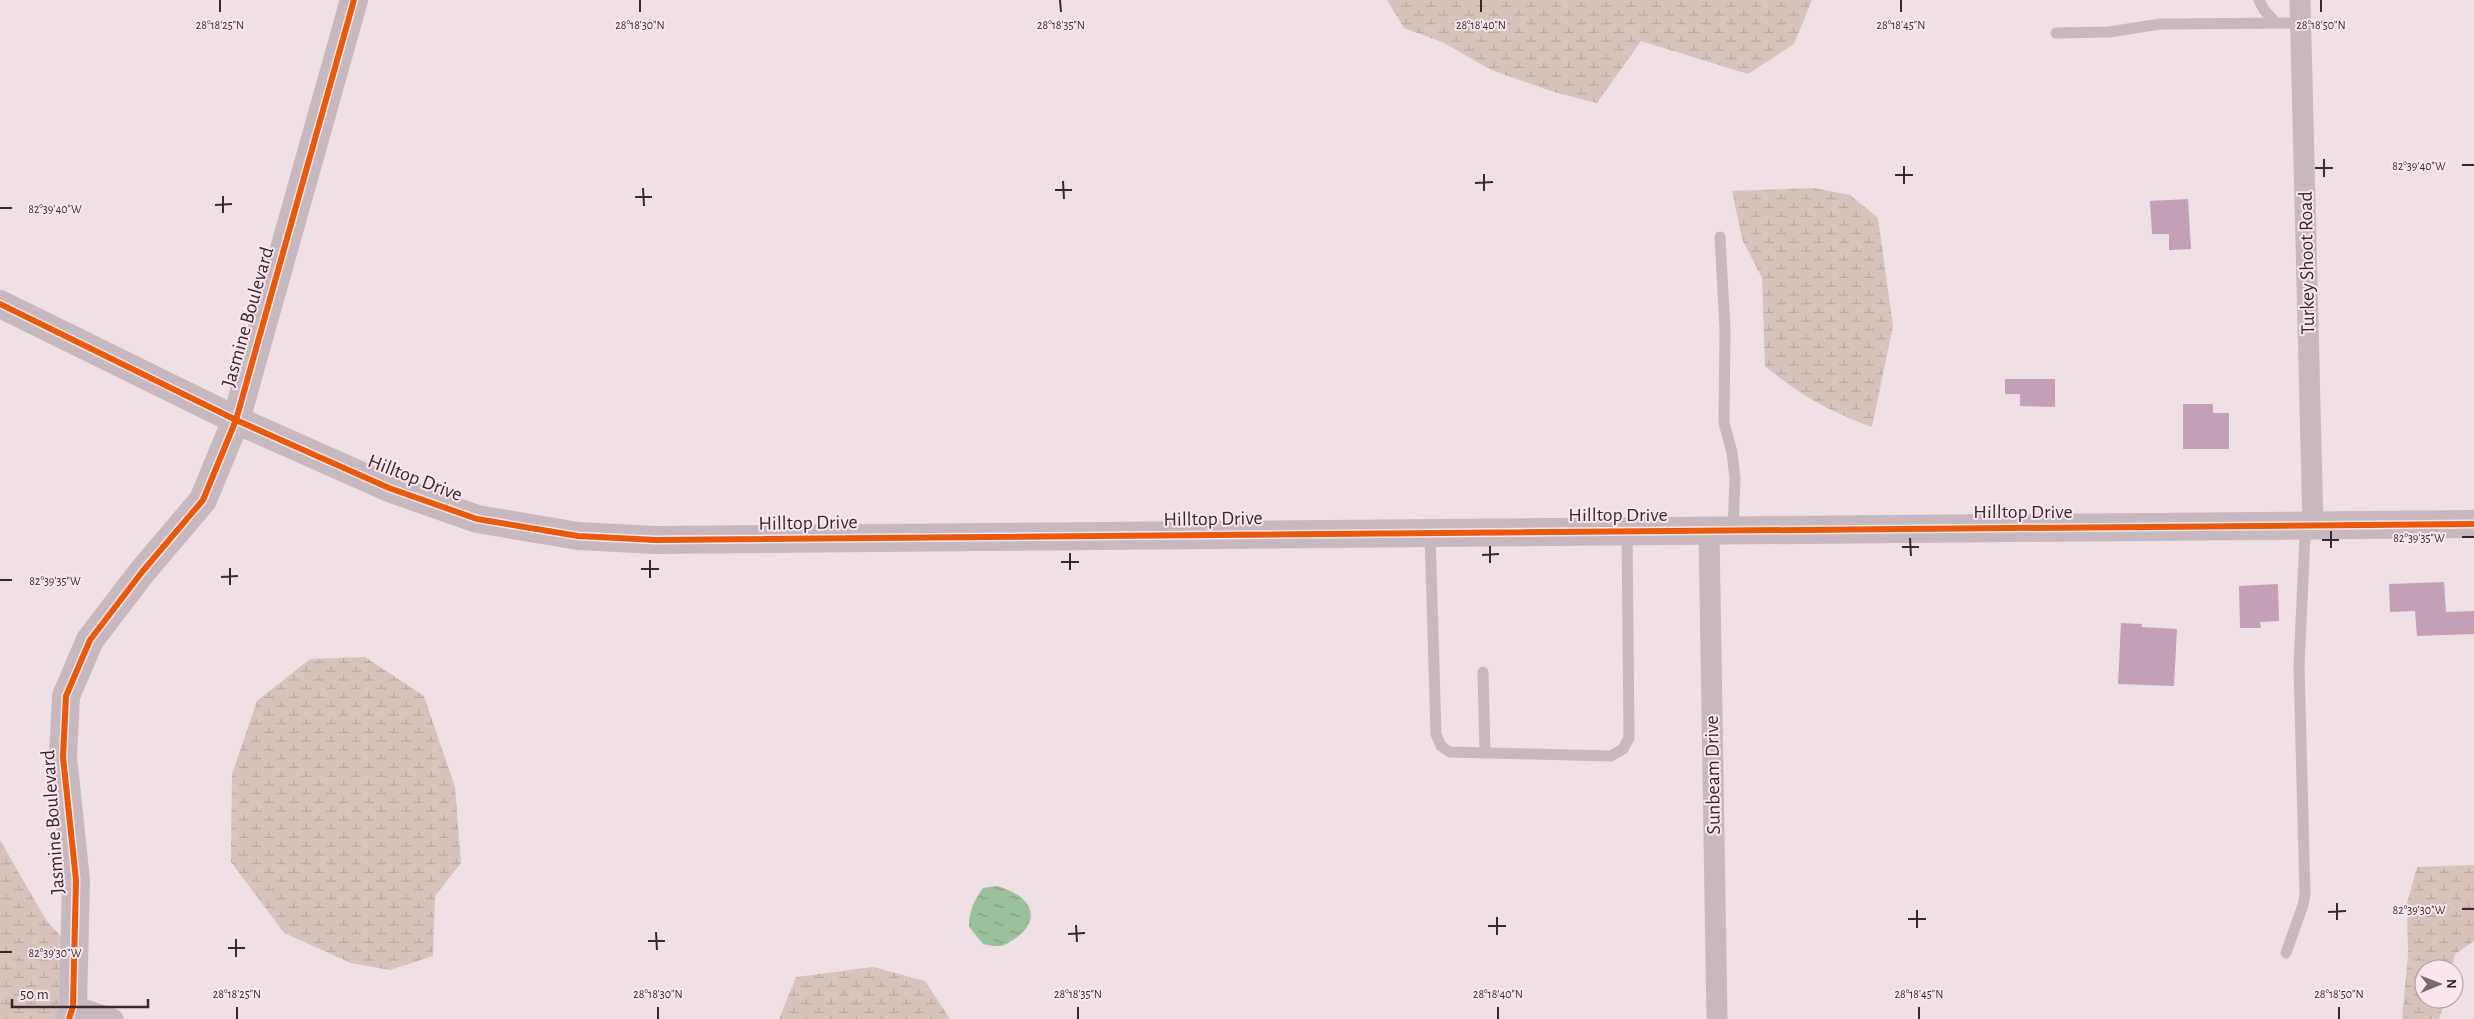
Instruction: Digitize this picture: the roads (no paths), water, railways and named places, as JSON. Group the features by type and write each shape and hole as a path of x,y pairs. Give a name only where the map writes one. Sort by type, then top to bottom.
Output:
{"street":[{"name":"Jasmine Boulevard","path":"71,1012 76,880 63,757 66,696 90,640 142,572 203,500 236,420 354,0"},
{"name":"Turkey Shoot Road","path":"2300,0 2313,527"},
{"name":"Hilltop Drive","path":"0,304 236,420 389,488 468,515 578,536 656,540 2313,527 2474,524"},
{"name":"Sunbeam Drive","path":"1717,1019 1721,531"},
{"path":"71,1012 113,1019"}],"lane":[{"path":"2258,0 2276,23"},
{"path":"2056,33 2109,32 2160,24 2301,23"},
{"path":"1720,236 1725,329 1724,423 1732,452 1735,478 1721,531"},
{"path":"2286,953 2304,905 2305,894 2299,632 2305,536 2313,527"},
{"path":"1430,533 1436,734 1441,746 1450,752 1611,756 1624,750 1629,738 1627,531"},
{"path":"1483,672 1485,753"}],"water":[{"path":"996,886 1015,893 1023,899 1031,913 1030,921 1016,938 1003,945 995,946 983,944 969,927 969,921 971,911 983,888"}]}
